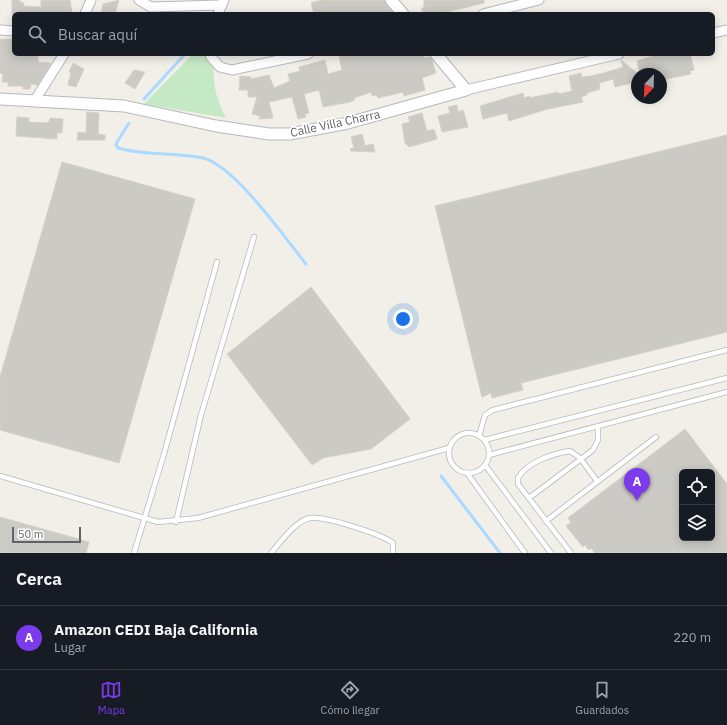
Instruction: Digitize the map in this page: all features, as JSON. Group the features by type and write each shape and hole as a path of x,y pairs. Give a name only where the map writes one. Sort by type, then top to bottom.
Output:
{"street":[{"path":"86,12 91,0"},
{"path":"139,0 151,7 221,6"},
{"path":"391,0 401,12"},
{"path":"492,12 539,0"},
{"path":"0,30 12,31"},
{"path":"715,33 727,30"},
{"path":"35,100 63,56"},
{"path":"211,56 220,67 232,70 298,56"},
{"path":"438,56 466,90"},
{"name":"Calle Villa Charra","path":"0,98 124,106 216,126 269,134 290,134 348,123 466,90 610,56"}],"lane":[{"path":"176,522 201,415 254,237"},
{"path":"134,553 167,447 217,262"},
{"path":"479,436 485,415 493,410 727,350"},
{"path":"484,440 727,378"},
{"path":"489,456 727,392"},
{"path":"529,498 580,458 593,450 598,440 598,427"},
{"path":"470,433 479,436 484,440 487,445 489,456 485,465 477,472 467,473 458,470 451,463 449,448 454,439 470,433"},
{"path":"546,521 656,437"},
{"path":"0,476 145,519 158,522 176,522 198,518 449,448"},
{"path":"571,553 518,484 518,478 524,471 543,458 565,452 574,453 580,458 597,481"},
{"path":"485,465 551,553"},
{"path":"467,473 525,553"},
{"path":"272,553 298,525 310,518 330,520 379,535 393,543 393,553"}],"green space":[{"path":"191,56 211,56 213,62 214,84 219,104 226,118 144,104"}],"building":[{"path":"12,0 20,0 20,3 23,2 24,6 41,7 41,0 70,0 72,12 12,12"},
{"path":"119,0 116,12 101,12 103,4"},
{"path":"322,0 384,0 393,12 313,12 311,3"},
{"path":"424,0 484,0 484,3 447,12 423,12 421,9 424,7"},
{"path":"0,39 12,39 12,56 38,56 38,62 51,63 38,85 31,84 30,89 23,89 23,86 8,86 8,82 2,82 3,74 0,73"},
{"path":"653,56 690,56 694,70 690,71 691,74 667,79 667,68 639,68 637,61"},
{"path":"339,57 430,57 436,73 422,78 425,90 404,96 403,92 378,98 377,95 372,96 371,92 354,98 355,100 350,102 323,107 319,90 304,94 309,113 305,114 306,117 298,119 292,97 269,102 273,118 259,119 260,116 252,114 257,97 248,97 248,90 239,90 240,76 251,77 251,79 269,75 274,88 290,81 288,74 300,71 299,67 325,60 328,74 342,70"},
{"path":"621,60 631,68 631,83 615,87 613,79 599,83 600,89 587,93 587,95 581,97 583,102 548,109 509,121 507,113 483,119 480,106 523,93 524,98 530,96 530,98 558,92 559,94 572,91 569,76 581,73 582,77 591,76 623,67"},
{"path":"73,63 84,69 76,87 68,85 71,73 69,72"},
{"path":"134,70 145,72 135,89 125,83"},
{"path":"457,105 458,112 463,110 468,127 442,132 438,116 450,113 448,107"},
{"path":"87,112 99,113 98,134 105,135 105,140 77,140 78,132 86,133"},
{"path":"422,113 427,131 434,129 437,139 409,147 405,143 402,124 410,122 408,117"},
{"path":"17,117 29,118 29,122 44,123 49,122 50,118 63,119 62,133 57,133 57,139 16,136"},
{"path":"362,134 365,145 360,147 373,144 375,152 351,151 350,149 354,148 351,137"},
{"path":"727,135 727,332 521,383 523,390 492,398 491,393 482,397 435,206"},
{"path":"62,162 195,199 119,463 0,430 0,377"},
{"path":"311,287 410,419 371,449 323,458 312,465 227,354"},
{"path":"685,429 727,484 727,553 595,553 591,548 589,550 585,545 583,547 566,526 571,522 568,518"},
{"path":"0,517 89,542 86,553 0,553"}],"waterway":[{"path":"144,99 183,56"},
{"path":"129,123 117,142 116,145 118,148 139,152 193,156 215,163 244,188 306,264"},
{"path":"441,476 500,553"}],"place":[{"name":"Amazon CEDI Baja California","path":"637,501"}]}
